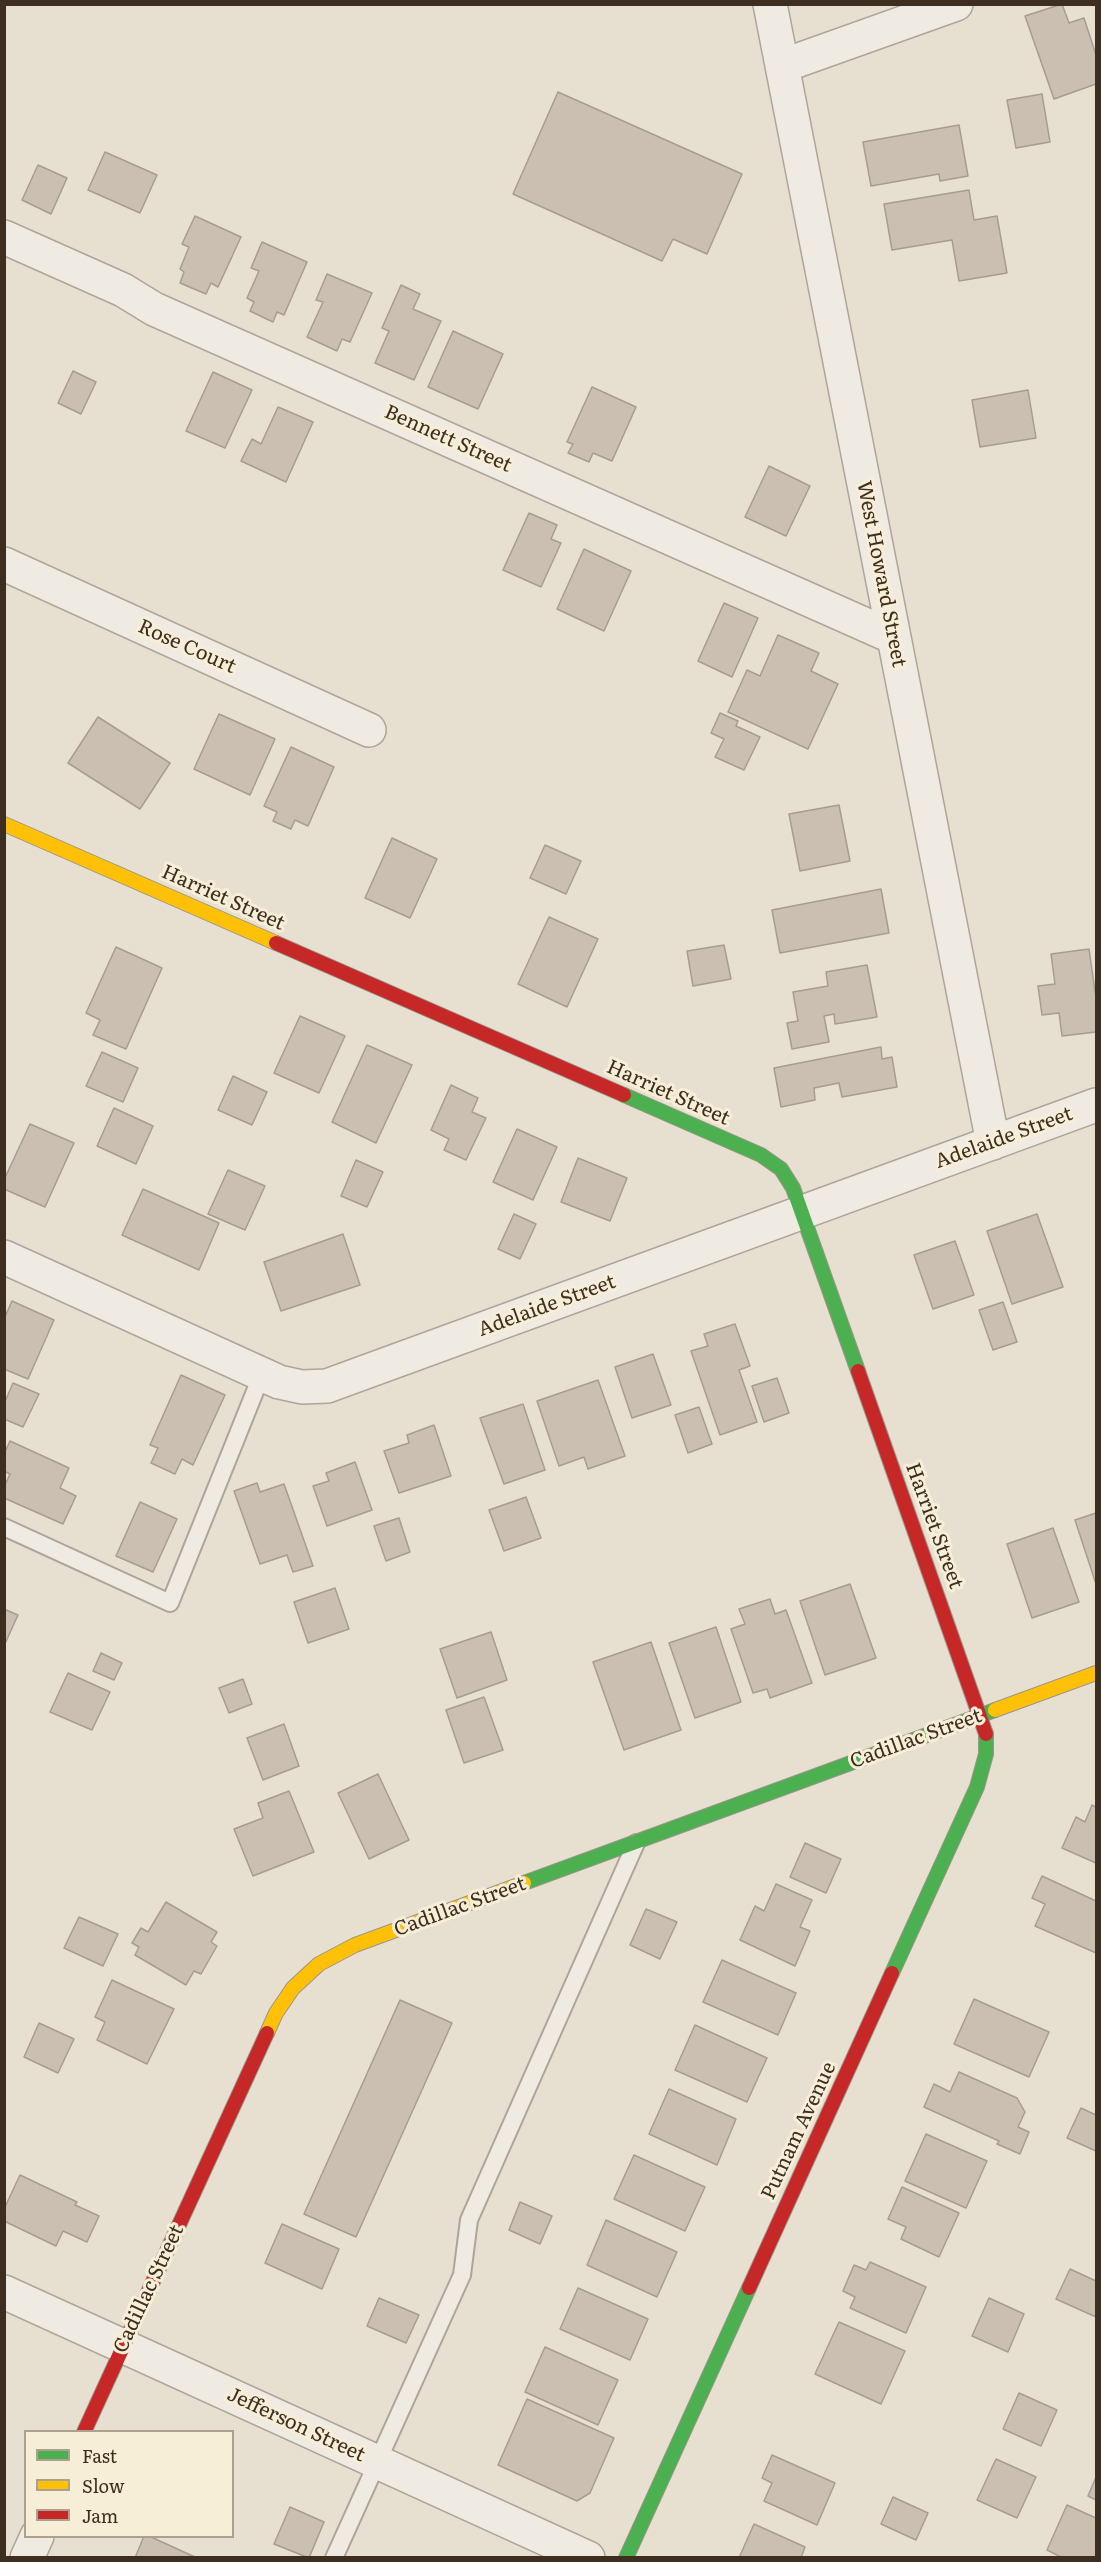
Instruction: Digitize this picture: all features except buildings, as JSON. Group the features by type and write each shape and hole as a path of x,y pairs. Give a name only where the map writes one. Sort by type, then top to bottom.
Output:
{"street":[{"name":"West Howard Street","path":"770,4 993,1143"},
{"path":"782,66 956,4"},
{"name":"Bennett Street","path":"4,237 123,290 154,309 893,637"},
{"name":"Rose Court","path":"4,564 369,730"},
{"name":"Harriet Street","path":"4,824 761,1155 787,1177 802,1212 981,1715"},
{"name":"Adelaide Street","path":"4,1257 279,1382 302,1387 334,1385 1096,1105"},
{"name":"Cadillac Street","path":"85,2430 270,2024 299,1981 326,1960 355,1945 1096,1673"},
{"name":"Putnam Avenue","path":"626,2558 977,1787 986,1754 986,1732 981,1715"},
{"name":"Jefferson Street","path":"4,2292 588,2558"},
{"path":"27,2558 36,2538"}],"lane":[{"path":"4,1527 170,1603 262,1374"},
{"path":"334,2558 462,2275 469,2220 637,1842"}],"traffic: fast":[{"path":"624,1095 761,1155 781,1169 793,1188 858,1371"},
{"path":"524,1883 995,1710"},
{"path":"892,1973 977,1787 986,1754 986,1734"},
{"path":"626,2558 749,2288"}],"traffic: slow":[{"path":"4,824 276,943"},
{"path":"995,1710 1096,1673"},
{"path":"267,2033 276,2013 293,1988 319,1964 355,1945 524,1883"}],"traffic: jam":[{"path":"276,943 624,1095"},
{"path":"858,1371 986,1734"},
{"path":"749,2288 892,1973"},
{"path":"85,2430 267,2033"}]}
